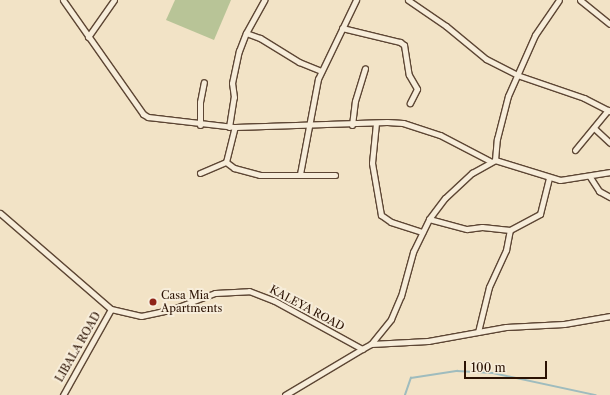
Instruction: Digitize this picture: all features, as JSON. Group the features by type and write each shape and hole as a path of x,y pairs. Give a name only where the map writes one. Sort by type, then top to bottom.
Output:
{"street":[{"path":"63,0 143,114 156,118 200,125 235,128 403,123 440,135 492,161 505,161 549,178 560,180 610,172"},
{"path":"88,37 114,0"},
{"path":"229,127 234,97 232,83 246,33 264,0"},
{"path":"300,174 308,126 322,71 356,0"},
{"path":"408,0 446,26 486,59 517,75 584,98 609,110 575,150"},
{"path":"285,395 371,344 391,320 422,232 429,219 457,186 492,161 502,119 517,75 535,35 559,0"},
{"path":"580,0 610,24"},
{"path":"342,28 400,42 404,45 409,75 417,89 410,103"},
{"path":"246,33 260,38 299,62 322,71"},
{"path":"352,125 354,101 365,69"},
{"path":"200,125 200,102 204,82"},
{"path":"376,123 372,163 381,215 385,220 422,232"},
{"path":"226,162 235,128"},
{"path":"594,128 610,143"},
{"path":"226,162 234,168 260,175 335,175"},
{"path":"200,173 226,162"},
{"path":"590,176 599,191 610,197"},
{"path":"429,219 467,229 482,227 510,230 540,214 549,178"},
{"name":"KALEYA ROAD","path":"0,213 111,309 141,316 170,310 215,293 249,291 273,300 362,349"},
{"path":"478,332 489,287 506,250 510,230"},
{"name":"LIBALA ROAD","path":"63,395 111,309"},
{"path":"371,344 428,341 525,325 572,323 610,316"}],"green space":[{"path":"175,0 231,0 214,40 166,20"}],"waterway":[{"path":"405,395 411,378 457,371 493,373 596,395"}],"place":[{"name":"Casa Mia Apartments","path":"153,302"}]}
